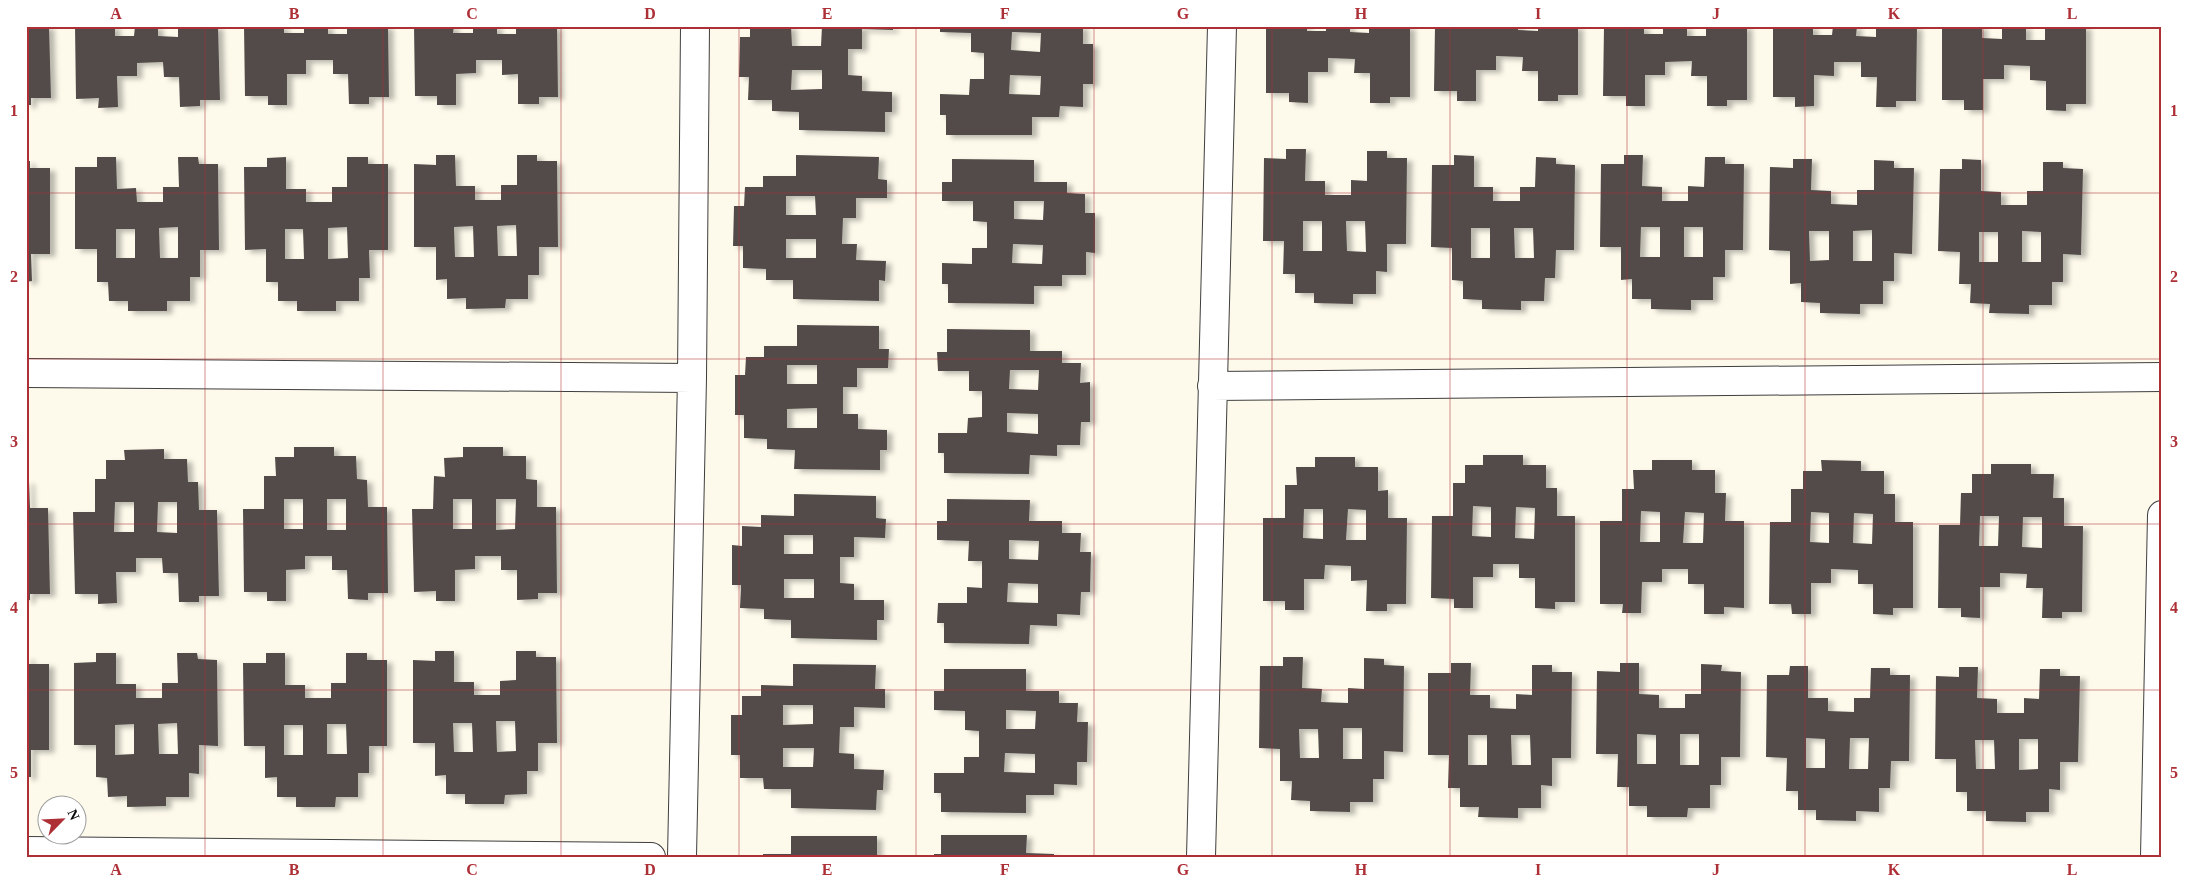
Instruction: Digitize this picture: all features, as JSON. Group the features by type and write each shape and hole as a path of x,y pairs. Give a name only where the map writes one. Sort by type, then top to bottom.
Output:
{"street":[{"path":"682,857 692,378 695,26"},
{"path":"1201,857 1222,26"},
{"path":"26,373 692,378"},
{"path":"1212,386 2162,377"},
{"path":"2138,857 2155,857 2162,515"},
{"path":"26,850 651,857"}],"building":[{"path":"26,26 49,26 51,98 31,98 31,105 26,105"},
{"path":"75,26 115,26 115,36 134,36 135,26 158,26 158,36 178,37 178,26 218,26 220,100 200,100 200,106 180,107 179,77 164,77 163,62 137,63 137,76 117,76 118,107 98,108 99,98 76,99"},
{"path":"244,26 284,26 284,33 304,33 304,26 328,26 328,34 347,34 347,26 388,26 389,97 369,97 369,104 349,104 348,74 333,74 333,60 306,60 306,74 287,74 287,105 268,105 268,96 245,96"},
{"path":"414,26 454,26 453,33 473,33 473,26 497,26 497,34 516,34 516,26 557,26 558,97 539,97 539,104 518,104 518,74 502,75 502,60 476,60 476,73 456,74 456,105 437,105 437,96 415,96"},
{"path":"750,26 791,26 792,46 821,46 822,26 893,26 893,30 862,29 862,49 848,49 848,75 862,76 862,91 892,92 892,112 885,112 885,132 799,130 799,112 772,111 772,100 748,100 749,77 739,77 740,37 750,37","holes":["792,70 822,70 822,89 791,90"]},
{"path":"940,26 1083,26 1083,44 1093,44 1093,84 1083,84 1083,107 1060,106 1059,117 1032,117 1032,135 946,135 946,115 940,115 940,94 969,95 970,79 984,79 984,53 971,52 971,33 940,32","holes":["1012,32 1041,33 1040,52 1011,50","1010,75 1041,76 1040,95 1009,94"]},
{"path":"1266,26 1307,26 1307,31 1326,31 1326,26 1350,26 1350,32 1369,33 1369,26 1410,26 1410,97 1390,97 1390,103 1370,103 1370,73 1354,73 1355,59 1328,58 1328,72 1308,72 1308,103 1289,102 1289,93 1266,93"},
{"path":"1435,26 1475,26 1475,29 1494,29 1494,26 1518,26 1518,30 1538,31 1538,26 1578,26 1578,95 1558,95 1558,101 1538,101 1538,71 1522,71 1523,57 1496,56 1496,70 1476,70 1476,101 1457,101 1457,91 1434,91"},
{"path":"1604,26 1644,26 1644,34 1663,34 1663,26 1687,26 1687,36 1706,36 1706,26 1747,26 1747,100 1727,100 1727,106 1707,106 1707,76 1691,76 1692,61 1665,62 1665,75 1645,75 1645,106 1626,106 1626,96 1603,96"},
{"path":"1773,26 1813,26 1813,35 1832,35 1833,26 1857,26 1856,36 1876,37 1876,26 1917,26 1916,101 1896,101 1896,107 1876,107 1877,77 1861,77 1861,62 1834,62 1834,76 1814,75 1814,106 1795,107 1795,97 1773,97"},
{"path":"1942,26 1982,26 1982,38 2002,39 2002,26 2026,26 2026,40 2045,40 2045,26 2086,26 2086,104 2066,104 2066,111 2046,110 2046,81 2030,80 2030,66 2004,65 2004,79 1983,79 1983,110 1964,110 1964,100 1942,100"},
{"path":"1286,149 1306,149 1305,181 1325,181 1325,195 1351,195 1351,180 1367,181 1367,151 1387,151 1387,158 1407,158 1406,244 1387,244 1387,272 1376,271 1376,294 1353,294 1353,304 1314,303 1314,293 1295,293 1295,274 1283,274 1284,241 1263,241 1264,158 1286,159","holes":["1303,221 1322,221 1322,251 1303,251","1346,221 1365,221 1366,252 1347,251"]},
{"path":"436,155 455,155 456,186 475,186 475,200 501,200 501,185 517,185 517,155 537,155 537,161 557,161 558,247 539,247 539,275 528,275 528,299 506,299 505,308 466,309 466,298 447,299 447,279 436,280 436,247 414,247 414,164 436,165","holes":["516,225 517,256 498,256 497,226","473,226 474,257 455,257 454,227"]},
{"path":"796,155 879,157 878,179 887,180 887,198 856,198 856,218 843,218 842,244 857,244 856,260 886,261 885,281 879,280 879,301 793,299 793,280 766,280 766,269 743,268 743,246 733,246 734,206 744,206 745,187 763,187 763,176 796,176","holes":["786,196 815,196 816,215 786,215","786,239 816,239 816,258 786,258"]},
{"path":"1454,155 1474,156 1474,187 1493,187 1493,201 1520,201 1520,187 1535,187 1536,157 1556,158 1556,164 1575,165 1574,250 1556,250 1555,278 1545,278 1544,301 1521,301 1521,310 1482,309 1482,300 1463,299 1463,281 1452,280 1452,248 1431,247 1432,165 1454,165","holes":["1471,228 1490,228 1490,258 1471,258","1514,228 1533,228 1534,258 1515,258"]},
{"path":"1624,155 1643,155 1642,186 1662,187 1662,201 1688,201 1688,186 1704,187 1705,157 1725,157 1725,164 1744,164 1743,250 1725,250 1725,277 1713,277 1713,300 1691,300 1691,310 1651,309 1651,299 1632,299 1632,279 1621,280 1621,247 1600,247 1601,164 1624,164","holes":["1641,227 1660,227 1660,257 1640,257","1684,227 1703,227 1703,257 1684,257"]},
{"path":"97,157 116,157 117,189 136,188 137,202 163,202 163,187 179,187 178,157 198,157 199,164 218,164 219,250 200,250 200,277 190,277 190,301 167,301 167,311 128,311 128,301 109,301 108,282 97,282 97,249 75,249 75,167 97,167","holes":["178,227 178,258 160,258 159,228","116,229 135,229 135,258 116,258"]},
{"path":"286,157 286,189 306,189 306,202 332,202 332,187 347,187 347,157 368,157 368,164 388,164 388,250 369,250 370,278 359,278 359,301 336,301 336,311 297,311 297,301 278,301 278,282 266,282 266,249 245,250 244,167 267,167 267,158","holes":["347,227 348,258 328,259 328,228","285,229 303,229 304,259 285,259"]},
{"path":"952,159 1034,160 1034,182 1067,182 1067,193 1085,194 1085,213 1095,213 1095,253 1086,252 1086,275 1062,275 1062,286 1034,286 1034,304 948,303 948,284 942,284 942,263 972,264 972,248 987,248 987,222 973,221 973,201 942,201 942,182 952,182","holes":["1014,201 1044,201 1043,220 1014,219","1013,244 1043,245 1042,264 1012,263"]},
{"path":"1793,159 1812,159 1811,190 1831,191 1831,204 1857,205 1857,190 1874,190 1874,160 1894,161 1894,168 1914,168 1912,254 1894,253 1894,281 1883,281 1883,304 1860,304 1860,314 1820,313 1820,303 1801,302 1801,283 1790,284 1790,251 1769,250 1770,167 1793,168","holes":["1872,230 1872,261 1853,261 1853,231","1809,231 1829,231 1829,260 1810,261"]},
{"path":"1962,159 1981,160 1981,191 2001,192 2001,205 2027,205 2027,191 2043,191 2043,162 2063,162 2063,168 2083,169 2081,255 2063,254 2063,282 2052,282 2052,305 2029,305 2029,314 1989,313 1990,304 1970,303 1971,284 1959,284 1960,252 1938,251 1940,169 1962,169","holes":["2022,231 2041,232 2041,262 2022,262","1979,232 1998,232 1998,262 1979,262"]},
{"path":"26,161 30,161 30,168 50,168 50,254 31,254 32,281 26,282"},
{"path":"797,325 879,326 879,349 889,349 888,368 857,368 857,387 843,387 843,414 858,414 858,429 887,430 887,450 880,450 880,470 794,469 795,450 767,449 767,439 744,438 744,415 735,415 735,375 745,375 746,357 764,357 764,346 797,346","holes":["787,365 817,365 817,384 787,384","817,408 817,428 787,428 787,409"]},
{"path":"947,329 1030,330 1030,351 1062,351 1062,363 1081,363 1080,383 1090,382 1090,422 1081,422 1080,445 1057,445 1057,456 1030,455 1029,474 944,473 944,453 938,453 938,433 967,433 968,418 982,417 982,391 969,391 969,371 938,371 937,352 947,352","holes":["1010,370 1039,370 1038,390 1009,389","1007,413 1038,414 1038,434 1007,432"]},
{"path":"294,447 334,447 334,456 356,456 357,479 367,480 368,507 387,507 388,593 368,593 368,600 348,599 347,570 332,570 332,556 305,556 305,569 286,570 286,601 267,601 267,592 244,592 243,509 264,509 264,476 276,476 275,457 294,457","holes":["284,499 303,499 303,529 284,529","327,499 346,499 346,530 327,530"]},
{"path":"463,447 503,447 503,456 526,456 526,479 537,480 537,507 556,507 557,593 538,593 538,599 517,600 517,570 501,570 501,556 475,556 475,569 455,570 455,601 436,601 436,591 414,592 412,509 433,509 434,476 445,477 444,458 463,457","holes":["453,499 472,499 472,529 453,529","496,499 516,499 515,529 496,530"]},
{"path":"164,449 164,459 187,459 188,482 198,482 199,510 217,510 219,596 199,596 199,602 179,602 178,573 163,573 162,558 136,558 136,572 116,572 117,603 98,604 98,594 75,594 73,512 95,512 95,479 106,479 106,460 125,460 124,450","holes":["115,502 134,502 134,532 114,532","158,502 177,502 177,533 157,532"]},
{"path":"1483,455 1523,455 1523,465 1546,465 1546,488 1557,488 1557,516 1575,516 1575,602 1555,602 1555,609 1535,608 1535,578 1519,578 1519,564 1493,564 1493,577 1473,577 1473,608 1454,608 1454,599 1431,598 1432,516 1453,516 1453,483 1465,483 1465,465 1483,465","holes":["1473,506 1491,507 1491,537 1472,536","1516,507 1535,508 1534,539 1515,538"]},
{"path":"1315,457 1355,457 1355,467 1378,467 1378,491 1388,490 1388,518 1407,518 1406,604 1387,604 1387,611 1366,611 1367,580 1351,581 1351,566 1325,565 1324,579 1304,579 1304,610 1285,610 1285,601 1263,601 1263,518 1285,518 1285,485 1297,485 1296,467 1315,467","holes":["1304,509 1323,509 1323,539 1303,538","1348,509 1366,510 1366,540 1346,540"]},
{"path":"1652,460 1692,460 1692,470 1715,470 1715,493 1726,493 1725,521 1744,521 1744,608 1724,607 1724,614 1704,614 1704,584 1688,584 1688,569 1662,569 1662,582 1642,582 1641,613 1622,613 1623,604 1600,604 1600,521 1622,521 1622,489 1634,489 1633,470 1652,470","holes":["1641,511 1660,512 1660,542 1640,542","1685,512 1704,513 1703,543 1683,543"]},
{"path":"1821,460 1861,461 1861,471 1884,471 1884,494 1895,494 1895,522 1913,522 1913,608 1893,608 1893,615 1873,614 1873,584 1858,584 1858,570 1831,569 1831,583 1811,583 1811,614 1792,614 1791,604 1769,604 1770,522 1791,522 1791,489 1803,489 1803,471 1822,471","holes":["1811,512 1829,513 1829,543 1810,542","1854,513 1873,514 1872,544 1853,543"]},
{"path":"1991,464 2031,464 2031,474 2054,474 2053,498 2064,498 2064,526 2083,526 2082,612 2062,612 2062,618 2042,618 2043,588 2026,588 2027,574 2000,573 2000,587 1980,587 1980,618 1961,617 1961,608 1938,608 1939,525 1960,525 1961,493 1972,493 1972,474 1991,474","holes":["1980,516 1999,516 1998,546 1979,546","2023,517 2042,517 2042,548 2022,547"]},
{"path":"26,481 29,481 30,508 48,508 50,594 30,594 30,600 26,601"},
{"path":"794,494 876,496 876,518 886,519 885,538 854,537 854,557 840,557 840,583 854,584 854,600 884,600 884,620 877,620 877,640 791,638 791,620 764,619 764,609 740,608 741,585 732,585 732,545 742,546 742,526 761,527 761,515 794,516","holes":["784,535 813,535 813,554 784,554","784,579 814,579 814,598 784,598"]},
{"path":"947,499 1030,500 1029,521 1062,521 1062,533 1081,533 1080,552 1091,552 1090,592 1081,592 1080,615 1057,614 1057,626 1030,625 1029,644 944,643 944,623 937,623 938,603 967,603 967,587 982,588 982,561 968,561 969,541 937,540 937,521 947,521","holes":["1009,540 1039,541 1038,560 1009,559","1008,583 1038,584 1038,603 1007,602"]},
{"path":"435,651 454,651 454,682 474,682 474,695 500,695 500,681 516,680 516,651 536,651 536,657 556,657 557,743 538,743 538,771 527,771 527,794 505,795 504,804 465,804 465,794 446,794 446,775 435,776 435,743 413,743 413,660 435,661","holes":["496,721 515,721 516,751 497,752","453,723 472,723 473,752 454,752"]},
{"path":"96,653 116,653 116,684 136,684 136,698 162,698 162,683 178,683 177,653 197,653 198,659 217,660 218,746 199,745 199,774 189,773 189,797 166,797 166,806 127,807 127,796 108,797 107,778 96,777 96,745 74,745 74,663 96,662","holes":["177,723 178,754 159,754 158,724","134,724 134,754 115,755 115,725"]},
{"path":"266,653 285,653 285,685 305,685 305,698 331,698 331,683 346,683 346,653 367,653 367,660 387,660 387,746 369,746 369,773 358,773 358,797 336,797 335,807 296,807 296,797 277,797 277,777 265,778 265,746 244,746 243,663 266,663","holes":["327,724 346,724 347,754 327,754","284,725 303,725 303,755 284,755"]},
{"path":"26,657 29,657 29,664 49,664 49,750 31,750 31,777 26,777"},
{"path":"1283,657 1303,657 1302,688 1322,689 1321,702 1348,703 1348,688 1364,689 1364,658 1384,659 1384,665 1404,666 1403,752 1384,751 1384,779 1373,779 1373,802 1350,802 1350,812 1310,811 1310,801 1291,800 1292,781 1280,781 1280,749 1259,748 1260,666 1283,666","holes":["1343,728 1362,728 1362,759 1343,759","1299,729 1318,729 1319,758 1300,758"]},
{"path":"1451,663 1471,663 1470,695 1490,695 1490,708 1516,709 1516,694 1532,695 1532,665 1552,665 1552,672 1572,672 1571,758 1552,758 1552,786 1541,785 1541,808 1518,808 1518,818 1478,817 1479,807 1460,807 1460,788 1448,788 1449,755 1428,755 1428,673 1451,673","holes":["1468,735 1487,735 1487,765 1468,765","1511,735 1530,735 1531,765 1512,765"]},
{"path":"1620,663 1639,663 1639,694 1659,695 1659,708 1685,708 1685,694 1701,694 1701,664 1722,665 1721,671 1741,672 1740,757 1721,757 1721,785 1710,785 1710,808 1688,808 1687,817 1647,817 1647,806 1629,806 1629,787 1617,787 1618,754 1596,754 1597,671 1620,672","holes":["1637,734 1656,735 1656,764 1637,764","1680,734 1699,734 1699,765 1680,765"]},
{"path":"793,664 876,665 875,689 885,689 885,708 854,707 854,727 840,727 839,753 854,754 854,769 884,770 883,790 877,790 876,810 791,808 791,789 764,789 763,778 740,778 740,755 731,755 731,715 742,715 742,696 761,696 761,685 793,686","holes":["783,705 813,705 813,724 783,725","783,748 814,748 813,767 783,767"]},
{"path":"1790,666 1808,666 1808,698 1828,698 1828,711 1854,712 1854,698 1870,698 1871,668 1890,668 1890,675 1910,675 1909,761 1891,761 1890,788 1879,788 1879,812 1856,811 1856,821 1816,820 1816,810 1798,810 1798,791 1786,791 1787,758 1766,757 1767,675 1789,675","holes":["1806,738 1825,739 1825,768 1806,768","1850,738 1869,738 1868,769 1849,769"]},
{"path":"1959,667 1978,667 1977,698 1997,699 1997,713 2024,713 2024,698 2039,699 2040,669 2060,669 2060,676 2080,676 2078,762 2060,762 2060,790 2049,789 2049,812 2026,812 2026,822 1986,821 1986,811 1967,811 1967,792 1956,792 1956,759 1935,759 1936,676 1959,677","holes":["2019,739 2038,739 2038,769 2019,770","1975,740 1994,740 1995,769 1976,769"]},
{"path":"944,669 1026,669 1026,691 1059,691 1059,703 1078,703 1077,722 1088,722 1087,762 1077,762 1077,785 1054,784 1054,795 1026,795 1026,813 941,812 941,793 934,793 934,773 964,773 964,757 979,757 979,731 965,730 965,711 934,710 934,691 944,691","holes":["1006,710 1036,711 1035,729 1006,729","1005,753 1035,754 1035,773 1004,772"]},
{"path":"941,835 1027,835 1026,853 1054,854 1054,857 934,857 934,854 941,854"},
{"path":"791,836 877,836 877,857 763,857 763,854 791,854"}]}
